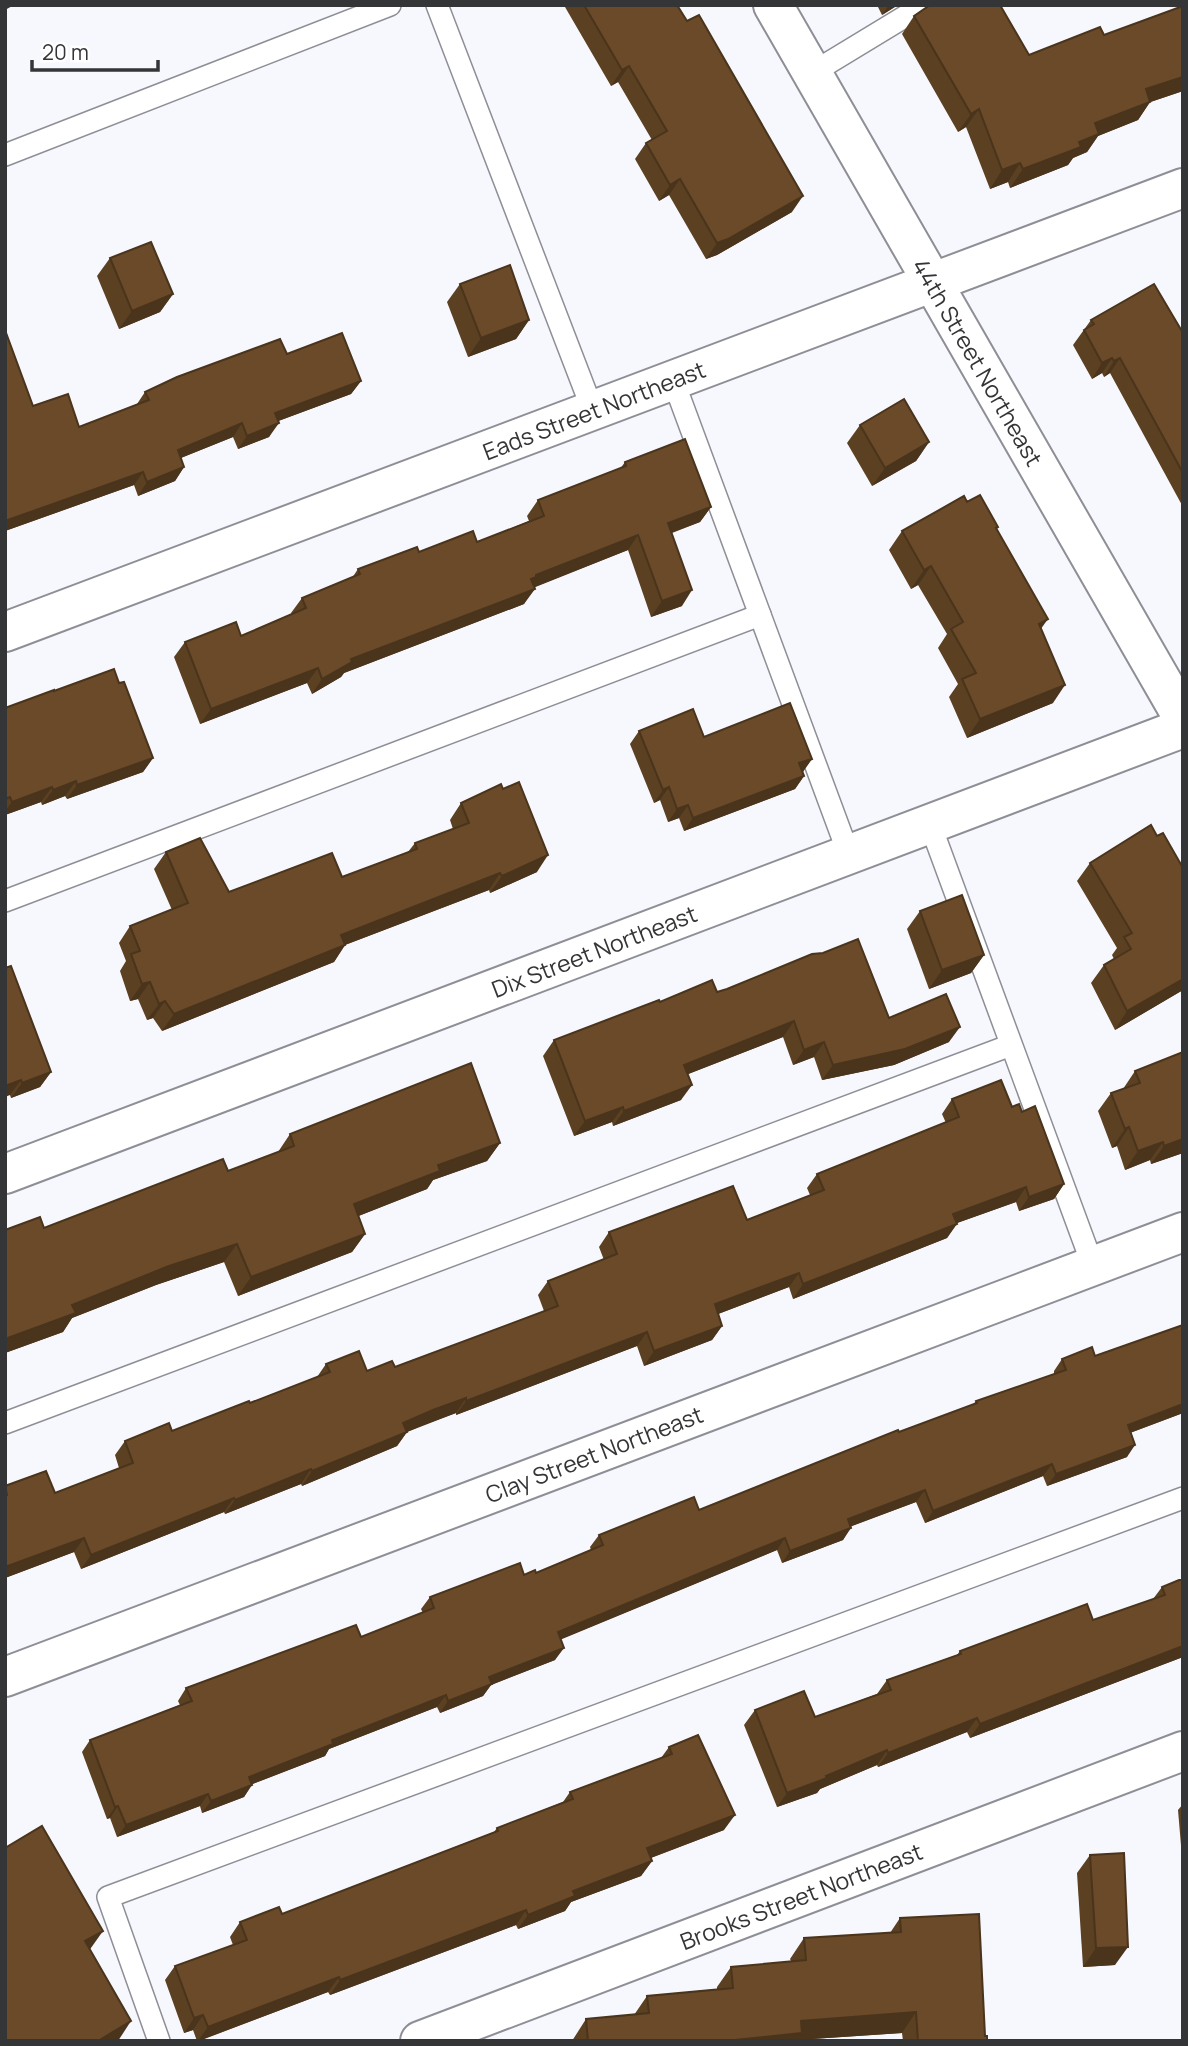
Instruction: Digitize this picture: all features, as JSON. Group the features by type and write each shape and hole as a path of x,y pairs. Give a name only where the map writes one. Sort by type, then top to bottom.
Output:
{"street":[{"name":"44th Street Northeast","path":"773,5 1183,718"},
{"name":"Eads Street Northeast","path":"5,632 1183,188"},
{"name":"Dix Street Northeast","path":"5,1174 1183,728"},
{"name":"Clay Street Northeast","path":"5,1677 1183,1232"},
{"name":"Brooks Street Northeast","path":"420,2041 1183,1751"}],"lane":[{"path":"5,155 390,5"},
{"path":"437,5 593,411"},
{"path":"812,73 924,5"},
{"path":"673,380 849,855"},
{"path":"5,901 760,615"},
{"path":"930,824 1093,1266"},
{"path":"5,1423 1011,1045"},
{"path":"159,2041 108,1897 1183,1498"}],"building":[{"path":"584,5 677,5 687,21 699,15 803,196 717,243 680,179 670,185 646,143 667,131 629,66 622,70"},
{"path":"930,5 1000,5 1029,55 1100,27 1104,35 1183,6 1183,77 1146,89 1150,102 1095,123 1099,134 1079,142 1081,147 1023,169 1020,163 1002,170 979,109 971,114 914,16"},
{"path":"151,242 173,294 132,311 110,258"},
{"path":"510,265 529,320 481,338 460,284"},
{"path":"1154,284 1183,333 1183,473 1120,358 1114,361 1112,358 1102,363 1084,330 1094,324 1091,320"},
{"path":"5,330 33,406 68,394 79,427 149,400 145,392 177,377 280,339 287,354 342,333 361,381 275,413 279,423 247,436 242,423 178,450 184,467 147,482 143,472 5,521"},
{"path":"904,399 929,442 885,468 860,425"},
{"path":"685,439 711,507 668,523 692,590 662,601 638,535 536,575 531,579 535,589 351,659 352,662 322,679 318,668 211,709 185,642 236,622 241,636 306,608 302,598 360,574 358,569 417,547 419,552 473,531 477,542 544,516 538,500 626,466 625,462"},
{"path":"980,495 1048,619 1039,624 1065,685 980,719 962,679 976,673 951,629 963,622 931,566 924,570 902,531 964,496 967,502"},
{"path":"114,669 119,683 124,682 153,758 77,785 76,781 53,790 52,787 12,802 10,797 5,799 5,708"},
{"path":"790,703 812,759 799,763 804,776 693,818 688,805 677,809 669,787 663,790 639,731 693,709 704,737"},
{"path":"519,782 548,855 502,876 500,873 341,935 345,945 174,1014 165,1001 159,1004 150,982 142,984 131,954 140,951 130,926 188,903 166,852 200,838 229,892 332,853 342,877 417,849 415,843 469,823 461,803 501,784 503,789"},
{"path":"1151,825 1157,836 1163,833 1183,868 1183,979 1127,1011 1104,965 1131,949 1124,937 1132,933 1090,863"},
{"path":"962,895 984,955 942,970 920,911"},
{"path":"858,939 889,1018 946,994 960,1027 905,1049 833,1065 824,1042 804,1050 794,1021 684,1065 692,1085 624,1111 623,1107 585,1121 554,1040 659,1000 660,1002 712,980 717,992 812,954 823,953"},
{"path":"11,966 51,1072 5,1086 5,968"},
{"path":"1183,1052 1183,1139 1164,1146 1163,1142 1138,1151 1129,1127 1125,1129 1111,1093 1140,1083 1135,1071"},
{"path":"471,1063 500,1143 438,1165 440,1171 354,1204 365,1234 251,1277 237,1244 169,1266 72,1305 76,1313 5,1339 5,1230 40,1217 44,1228 223,1159 228,1171 294,1146 290,1134"},
{"path":"1001,1080 1012,1107 1019,1104 1022,1112 1035,1106 1064,1184 1029,1197 1026,1187 953,1214 957,1224 803,1284 799,1273 715,1304 722,1326 654,1351 647,1332 466,1401 466,1398 433,1410 403,1423 407,1432 91,1555 84,1538 5,1567 5,1486 46,1471 55,1493 133,1463 125,1441 169,1423 172,1431 249,1401 250,1403 330,1372 326,1364 359,1351 367,1371 392,1361 395,1367 558,1306 548,1281 617,1254 609,1232 733,1186 747,1220 824,1190 817,1174 959,1117 952,1099"},
{"path":"1183,1325 1183,1404 1128,1425 1135,1445 1056,1474 1052,1464 933,1511 925,1490 848,1519 851,1528 790,1551 785,1538 558,1632 564,1648 489,1677 492,1684 448,1701 446,1695 332,1740 333,1744 249,1777 252,1785 211,1801 208,1794 126,1825 118,1806 115,1807 90,1740 192,1701 186,1688 356,1625 361,1637 434,1608 430,1597 520,1563 524,1575 535,1570 536,1573 603,1545 599,1535 694,1497 699,1510 898,1430 899,1432 977,1403 976,1401 1066,1370 1062,1359 1092,1347 1095,1356"},
{"path":"1183,1580 1183,1646 980,1724 977,1718 888,1753 887,1750 787,1793 755,1710 804,1691 815,1717 891,1690 887,1680 961,1654 960,1651 1087,1604 1093,1620 1165,1595 1162,1587"},
{"path":"698,1735 735,1815 647,1848 652,1861 573,1891 575,1896 528,1915 526,1910 208,2027 203,2015 194,2018 175,1966 247,1940 240,1922 279,1907 282,1914 498,1831 497,1828 573,1799 570,1792 672,1754 669,1747"},
{"path":"42,1826 103,1931 85,1941 131,2021 98,2041 5,2041 5,1848"},
{"path":"1124,1853 1128,1947 1096,1948 1090,1855"},
{"path":"979,1914 987,2041 918,2041 916,2012 801,2021 802,2033 725,2041 588,2041 586,2019 649,2013 647,1996 733,1988 731,1967 806,1960 804,1938 901,1932 900,1918"}]}
